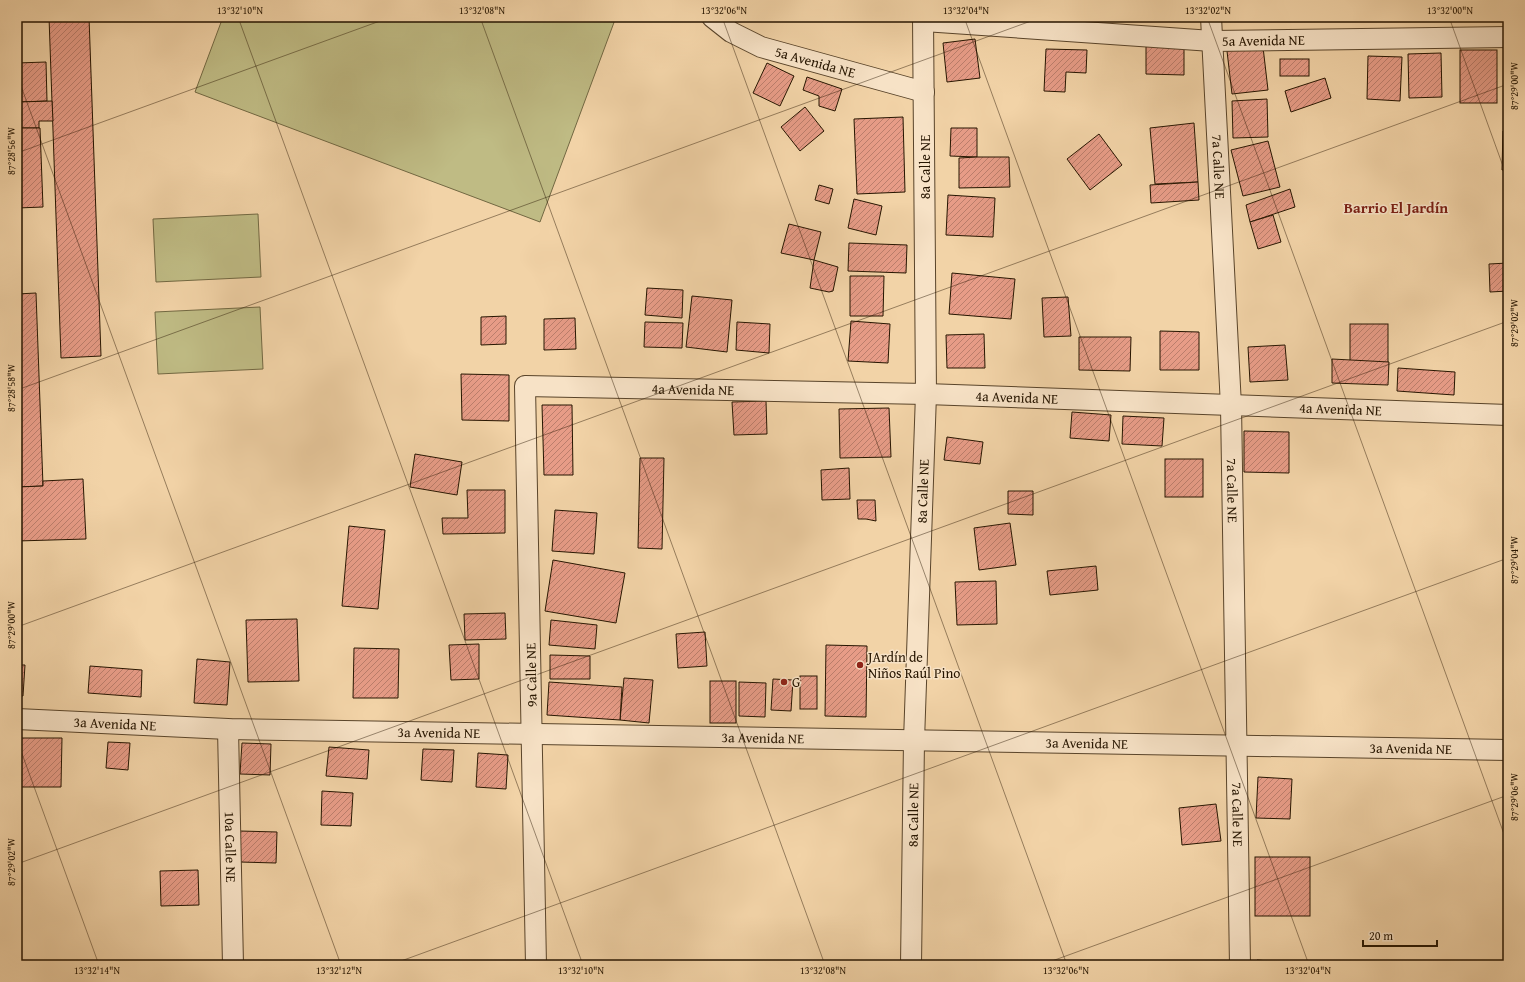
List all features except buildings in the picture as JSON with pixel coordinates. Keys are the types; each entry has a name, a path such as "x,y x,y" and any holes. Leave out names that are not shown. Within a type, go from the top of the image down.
{"street":[{"name":"5a Avenida NE","path":"712,17 731,32 761,47 924,92"},
{"name":"7a Calle NE","path":"1211,17 1231,406 1238,746 1240,965"},
{"name":"5a Avenida NE","path":"924,19 1212,41 1508,37"},
{"name":"8a Calle NE","path":"911,965 914,741 926,394 924,19"},
{"name":"4a Avenida NE","path":"525,386 926,394 1508,415"},
{"name":"9a Calle NE","path":"525,386 536,965"},
{"name":"3a Avenida NE","path":"17,719 228,729 1508,750"},
{"name":"10a Calle NE","path":"228,729 233,965"}],"shaded area":[{"path":"223,17 616,17 540,222 195,92"},
{"path":"258,214 261,277 156,282 153,219"},
{"path":"260,307 263,369 158,374 155,312"}],"place":[{"name":"JArdín de Niños Raúl Pino","path":"860,665"},
{"name":"G","path":"784,682"}],"district":[{"name":"Barrio El Jardín","path":"1396,207"}]}
